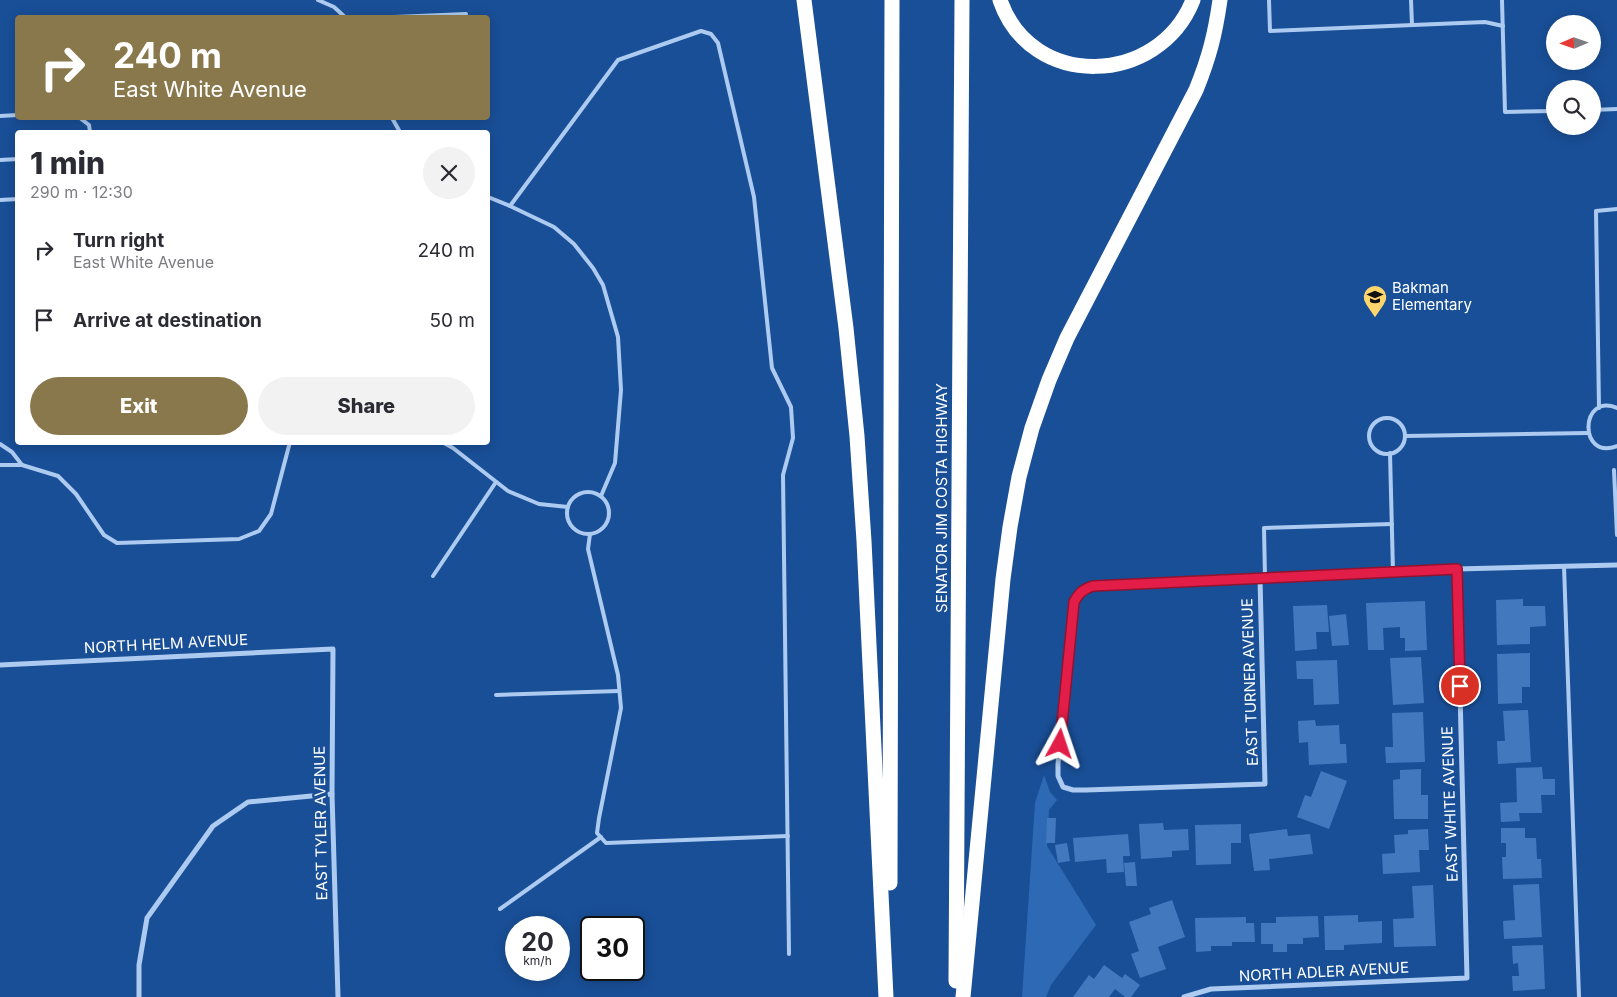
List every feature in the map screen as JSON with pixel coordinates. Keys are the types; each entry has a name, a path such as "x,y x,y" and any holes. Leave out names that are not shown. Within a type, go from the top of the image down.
{"highway":[{"path":"804,0 845,318 857,436 886,997"},
{"path":"890,997 892,0"},
{"name":"SENATOR JIM COSTA HIGHWAY","path":"956,997 962,0"},
{"path":"1000,0 1004,10 1024,38 1051,58 1088,67 1103,67 1135,60 1153,50 1175,30 1185,17 1193,0"},
{"path":"963,997 1003,579 1019,476 1038,412 1067,338 1196,90 1215,34 1220,0"}],"street":[{"path":"1262,578 1457,569 1617,565"},
{"name":"EAST WHITE AVENUE","path":"1457,569 1467,978"},
{"name":"EAST TURNER AVENUE","path":"1262,578 1265,784 1086,790 1073,790 1063,787 1058,776 1058,764 1072,612 1078,594 1085,588 1093,586 1262,578"},
{"name":"NORTH HELM AVENUE","path":"0,665 332,649"},
{"name":"EAST TYLER AVENUE","path":"332,649 332,794 338,997"},
{"path":"140,997 139,965 147,918 213,826 248,802 332,794"},
{"name":"NORTH ADLER AVENUE","path":"1184,997 1211,989 1467,978"}],"lane":[{"path":"318,0 334,7 343,15"},
{"path":"1269,0 1270,31 1486,22 1503,26"},
{"path":"1411,0 1412,25"},
{"path":"1502,0 1505,112 1546,111"},
{"path":"442,15 466,14"},
{"path":"510,206 618,60 701,30 711,34 718,43 754,198 772,368 790,407 793,438 783,475 789,954"},
{"path":"1601,110 1617,109"},
{"path":"0,116 15,115"},
{"path":"83,120 89,125 90,130"},
{"path":"0,160 15,160"},
{"path":"490,197 561,232 574,244 604,285 618,337 621,390 615,462 601,496"},
{"path":"0,200 15,199"},
{"path":"1599,408 1596,211 1617,209"},
{"path":"1617,408 1606,406 1599,408 1589,418 1588,426 1588,433 1591,439 1601,447 1617,446"},
{"path":"1382,419 1394,419 1402,427 1404,436 1400,448 1390,453 1378,451 1370,443 1369,437 1372,426 1382,419"},
{"path":"1404,436 1588,433"},
{"path":"0,444 12,452 22,464"},
{"path":"0,465 22,464 58,476 76,494 104,535 117,543 239,539 259,531 271,514 289,445"},
{"path":"448,445 508,491 539,504 568,507"},
{"path":"1390,453 1393,572"},
{"path":"1614,470 1617,535"},
{"path":"433,576 496,482"},
{"path":"588,492 601,496 606,502 608,515 602,528 590,534 583,533 572,526 566,514 568,507 575,496 588,492"},
{"path":"1262,578 1264,528 1392,524"},
{"path":"590,534 588,549 618,675 621,708 597,833 606,843 788,836"},
{"path":"1564,566 1579,997"},
{"path":"496,695 619,691"},
{"path":"500,909 601,837"}],"shaded area":[{"path":"1044,775 1050,792 1057,800 1049,810 1047,846 1096,925 1051,985 1046,997 1022,997 1035,803"}],"building":[{"path":"1523,599 1523,606 1545,606 1546,626 1530,627 1530,644 1497,645 1496,600"},
{"path":"1425,601 1427,650 1405,651 1405,638 1400,638 1400,627 1383,628 1384,650 1368,650 1366,603"},
{"path":"1327,605 1329,632 1316,632 1317,649 1295,651 1293,606"},
{"path":"1346,614 1349,645 1332,646 1329,616"},
{"path":"1530,653 1530,687 1522,687 1522,703 1498,704 1497,654"},
{"path":"1421,657 1424,703 1393,705 1390,658"},
{"path":"1337,660 1339,704 1314,705 1313,679 1297,679 1296,661"},
{"path":"1528,710 1531,762 1498,764 1497,741 1505,741 1503,711"},
{"path":"1423,712 1425,762 1386,763 1385,747 1393,747 1392,713"},
{"path":"1315,720 1316,726 1339,725 1340,744 1346,744 1347,763 1309,765 1308,742 1299,743 1298,721"},
{"path":"1542,767 1543,779 1555,779 1555,795 1541,795 1542,813 1519,813 1520,821 1501,822 1500,803 1517,802 1516,768"},
{"path":"1421,769 1421,795 1428,795 1428,819 1394,819 1393,780 1400,779 1400,770"},
{"path":"1321,771 1347,781 1329,829 1297,817 1305,795 1311,797"},
{"path":"1047,818 1056,818 1055,843 1046,843"},
{"path":"1163,823 1164,830 1188,829 1189,850 1172,851 1172,857 1141,859 1139,824"},
{"path":"1241,824 1241,843 1231,843 1231,864 1196,865 1195,825"},
{"path":"1501,828 1525,828 1525,838 1536,838 1537,859 1541,859 1542,878 1503,879 1502,857 1506,857 1506,843 1501,843"},
{"path":"1287,829 1288,836 1310,834 1313,854 1269,859 1270,870 1254,871 1249,834"},
{"path":"1428,829 1429,850 1419,850 1420,872 1383,874 1382,854 1395,853 1394,835 1408,834 1408,830"},
{"path":"1128,834 1130,856 1123,856 1124,872 1107,873 1106,859 1075,862 1073,838"},
{"path":"1067,843 1070,861 1058,863 1055,845"},
{"path":"1135,862 1137,886 1126,886 1124,863"},
{"path":"1539,884 1542,937 1504,939 1503,921 1515,920 1513,885"},
{"path":"1433,885 1436,946 1394,947 1393,919 1414,918 1412,886"},
{"path":"1172,900 1185,937 1158,947 1166,969 1140,978 1131,954 1139,951 1129,922 1151,914 1149,908"},
{"path":"1358,915 1358,922 1382,921 1382,943 1344,945 1344,950 1325,950 1324,916"},
{"path":"1318,916 1319,937 1303,938 1303,944 1287,944 1287,952 1273,952 1273,944 1261,944 1261,923 1276,923 1276,917"},
{"path":"1246,917 1246,923 1254,923 1255,942 1232,942 1232,946 1211,946 1211,951 1196,952 1195,918"},
{"path":"1543,945 1545,989 1513,991 1512,976 1519,976 1518,963 1513,964 1512,946"},
{"path":"1104,965 1122,978 1125,974 1140,985 1131,997 1125,997 1115,989 1109,997 1073,997 1089,975 1094,979"}],"place":[{"name":"Bakman Elementary","path":"1375,318"}],"route":[{"path":"1060,744 1074,602 1078,594 1085,588 1093,586 1457,569 1460,686"}]}
